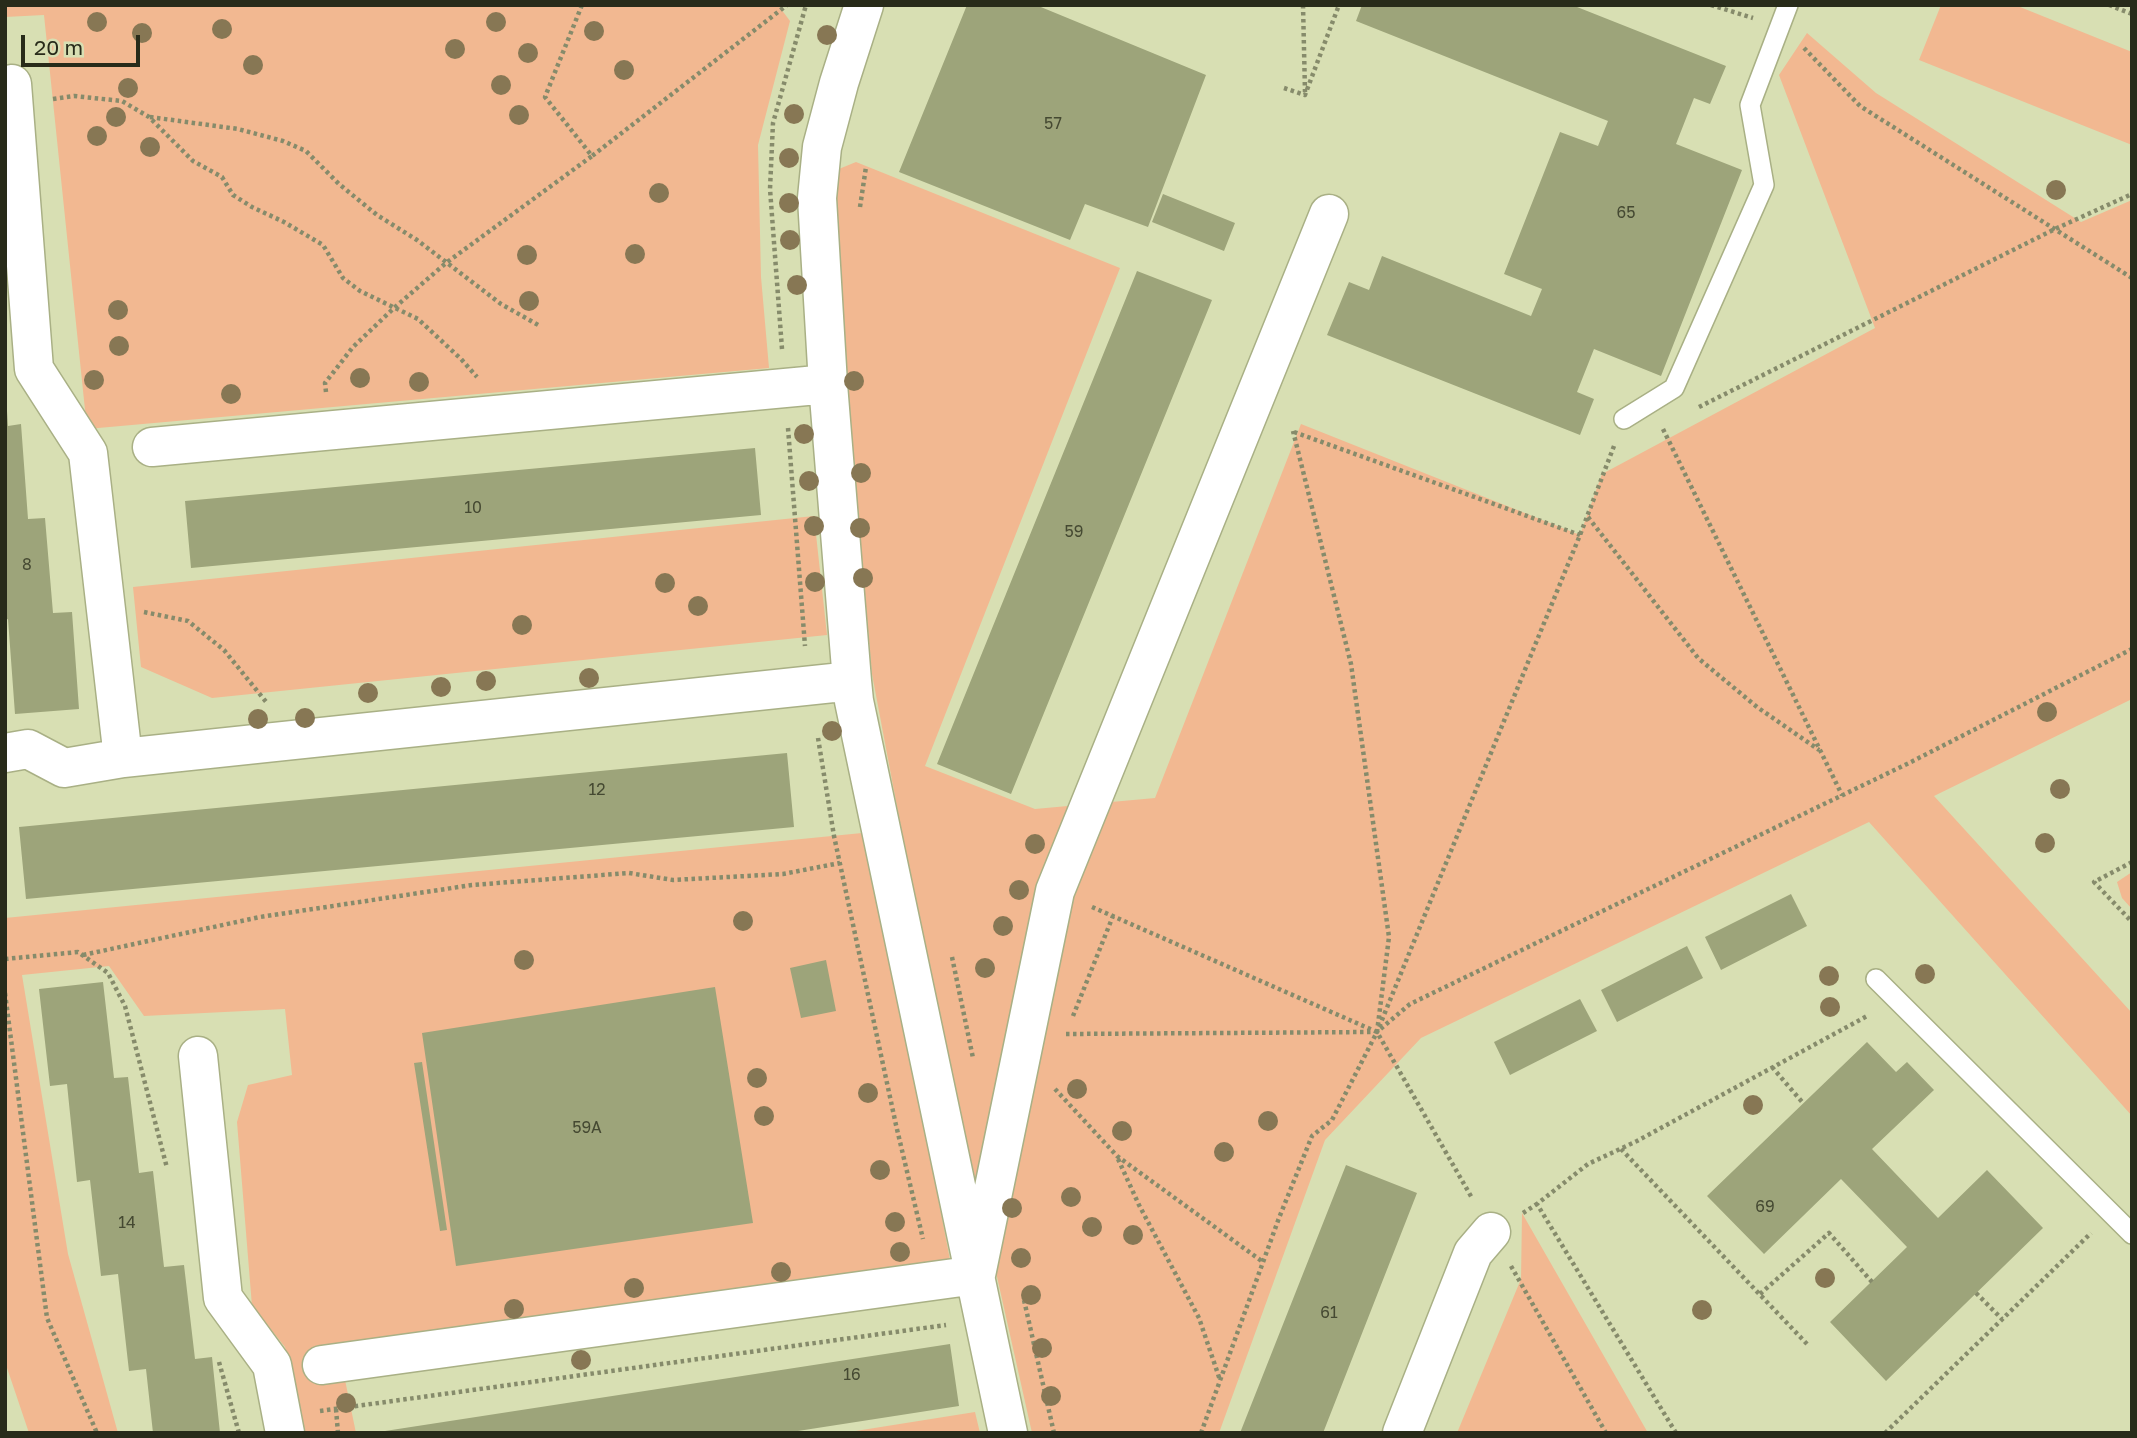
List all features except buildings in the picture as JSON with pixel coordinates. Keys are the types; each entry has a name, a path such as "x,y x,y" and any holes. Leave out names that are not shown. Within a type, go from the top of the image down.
{"street":[{"path":"864,5 822,147 817,198 828,384 854,701 1007,1433"},
{"path":"12,93 34,369 88,453 123,758"},
{"path":"976,1275 1055,891 1329,214"},
{"path":"152,447 828,384"},
{"path":"5,753 28,749 64,768 123,758 852,681"},
{"path":"198,1056 223,1298 272,1365 283,1424"},
{"path":"1402,1433 1473,1253 1491,1232"},
{"path":"322,1365 976,1275"}],"lane":[{"path":"1624,419 1674,388 1764,185 1750,105 1788,5"},
{"path":"1876,979 2132,1234"}],"path":[{"path":"582,5 545,97 592,156"},
{"path":"332,431 325,383 353,347 394,307 446,263 592,156 787,5"},
{"path":"1303,5 1305,95"},
{"path":"1305,95 1339,5"},
{"path":"1711,5 1721,10 1781,24 1860,106 2132,278"},
{"path":"2109,5 2132,14"},
{"path":"1284,88 1305,95"},
{"path":"12,93 122,101 149,117 193,161 222,177 233,195 323,246 344,278 359,290 418,319 461,359 510,414"},
{"path":"149,117 237,129 283,141 306,151 339,184 377,215 417,240 501,304 540,326"},
{"path":"858,218 866,166"},
{"path":"1699,407 2055,229 2132,194"},
{"path":"1650,403 1842,795"},
{"path":"1201,1433 1312,1136 1332,1120 1377,1032 1588,516 1624,419"},
{"path":"1377,1032 1389,937 1353,678 1293,431 1580,535"},
{"path":"1588,516 1698,658 1757,707 1820,751"},
{"path":"106,610 144,612 187,621 224,650 295,740"},
{"path":"1113,916 1065,1034 1377,1032 1410,1004 1909,763 2132,649"},
{"path":"2132,862 2094,882 2132,922"},
{"path":"83,955 260,918 472,885 629,873 673,880 783,874 840,863"},
{"path":"1055,891 1377,1032"},
{"path":"950,950 975,1070"},
{"path":"5,959 78,952 108,973 125,1006 170,1178"},
{"path":"5,993 47,1318 97,1433"},
{"path":"1676,1433 1537,1204 1588,1164 1621,1149 1897,999"},
{"path":"5,1030 9,1017"},
{"path":"1021,1056 1055,1088 1117,1156 1263,1262"},
{"path":"1772,1067 1803,1103"},
{"path":"1621,1149 1807,1344"},
{"path":"1117,1156 1139,1205 1199,1318 1220,1381"},
{"path":"1885,1433 2111,1213"},
{"path":"1760,1294 1829,1233 1872,1282"},
{"path":"1976,1293 2002,1319"},
{"path":"1023,1298 1054,1433"},
{"path":"283,1424 336,1409 947,1325"},
{"path":"219,1362 239,1433"},
{"path":"336,1409 338,1433"}],"shaded area":[{"path":"5,5 778,5 790,21 758,145 761,277 769,368 87,429 44,15 5,17"},
{"path":"1941,5 2015,5 2132,52 2132,145 1919,60"},
{"path":"1807,33 1876,93 2081,222 2132,200 2132,699 1934,796 2132,1013 2132,1116 1869,822 1421,1038 1325,1140 1219,1433 1032,1433 925,955 872,674 835,257 834,171 856,162 1120,268 925,766 1035,809 1155,798 1301,424 1580,535 1602,474 1875,328 1779,75"},
{"path":"814,516 827,635 212,698 141,667 133,587"},
{"path":"862,833 893,960 950,1260 339,1351 356,1433 302,1433 285,1347 252,1306 237,1122 248,1085 292,1075 285,1009 144,1016 109,966 22,975 68,1254 118,1433 29,1433 5,1362 5,918"},
{"path":"2132,872 2132,909 2122,898 2117,882"},
{"path":"1522,1213 1648,1433 1457,1433 1521,1279"},
{"path":"975,1412 980,1433 843,1433"}]}
